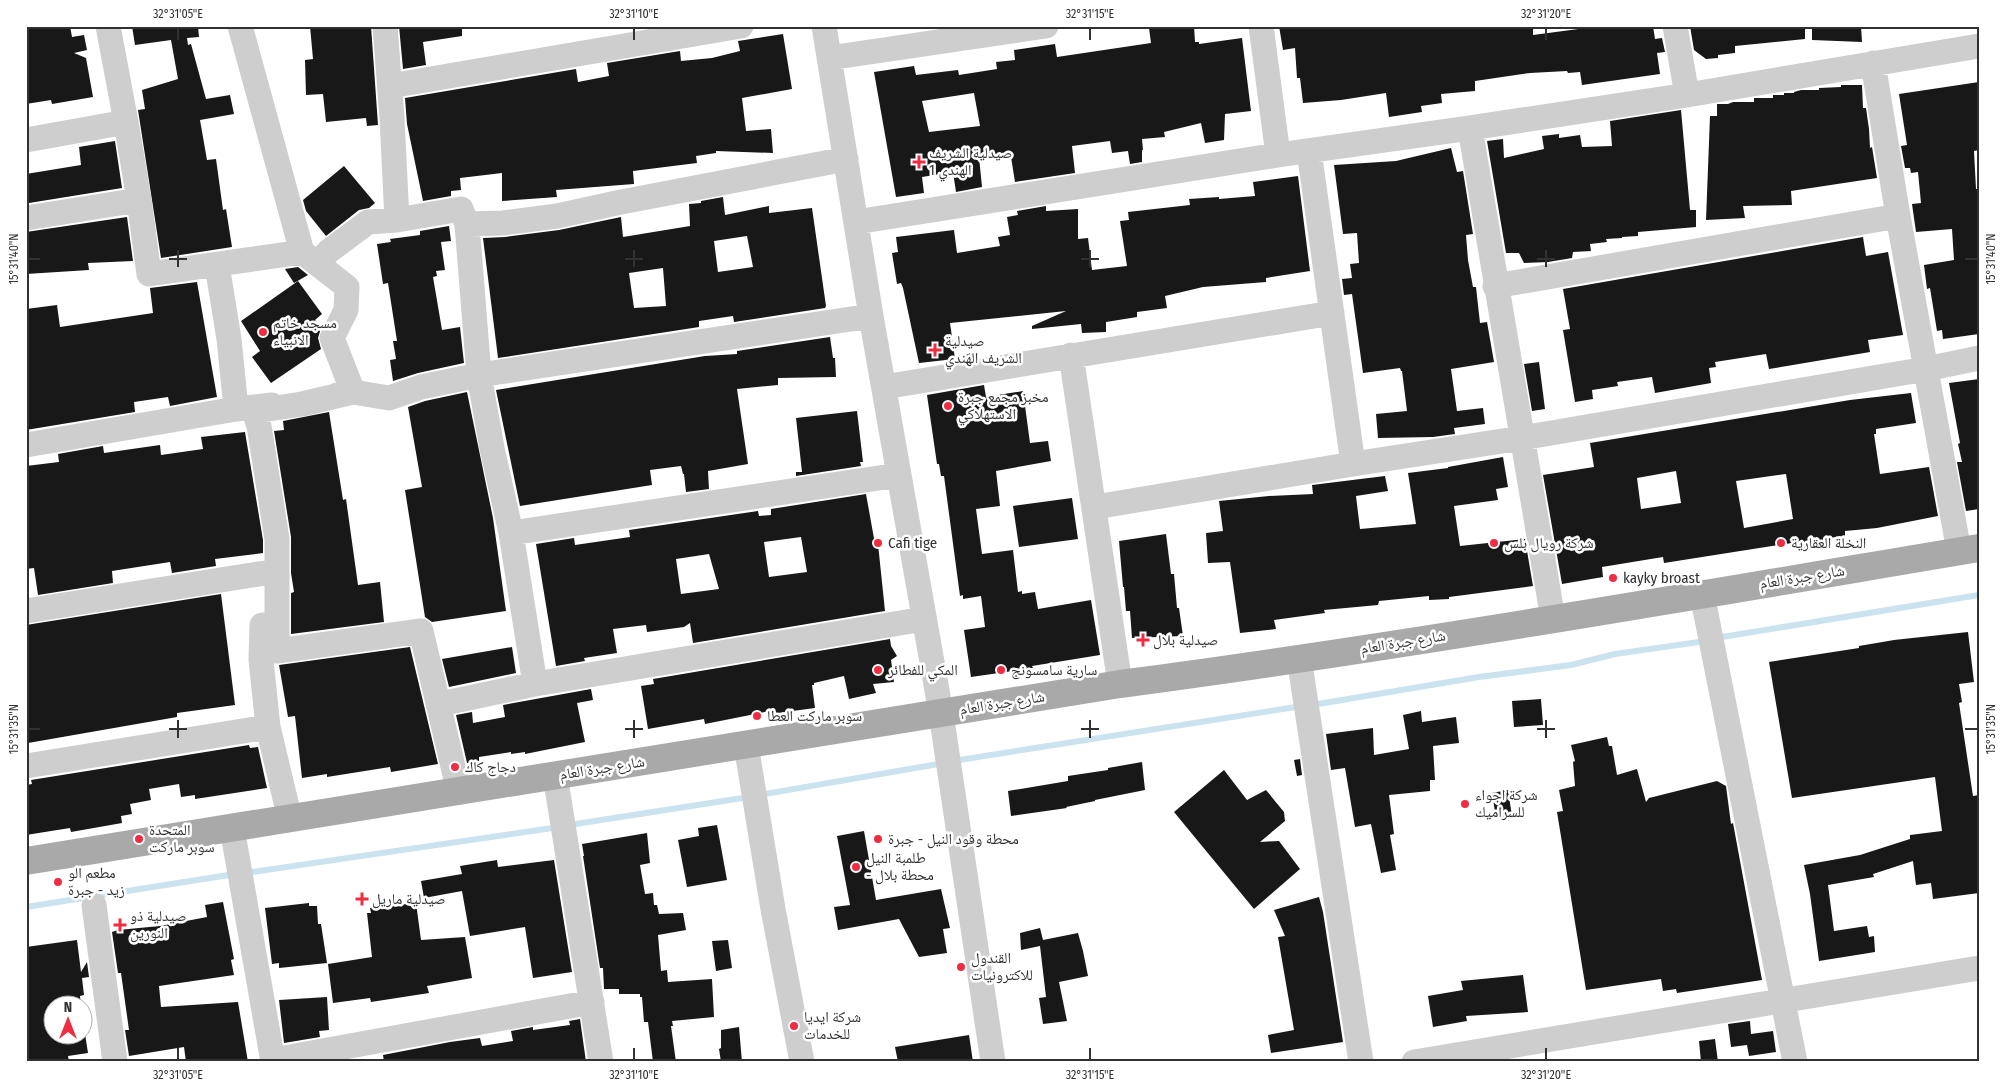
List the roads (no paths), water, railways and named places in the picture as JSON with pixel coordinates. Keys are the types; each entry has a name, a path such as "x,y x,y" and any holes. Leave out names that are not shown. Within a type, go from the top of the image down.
{"main road":[{"name":"شارع جبرة العام","path":"26,861 1120,684 1553,619 1969,550"}],"street":[{"path":"108,26 126,122 150,274 217,265 309,257 329,251 368,222 397,220 461,209 467,224 479,375 492,448 511,533 535,684"},
{"path":"240,26 309,257 347,287 346,310 332,338 353,392"},
{"path":"385,26 397,220"},
{"path":"390,86 740,26"},
{"path":"824,26 871,316 941,713 993,1062"},
{"path":"829,58 1009,29 1046,26"},
{"path":"1261,26 1278,155"},
{"path":"1675,26 1687,95"},
{"path":"856,222 1278,155 1687,95 1979,46"},
{"path":"1873,63 1926,369 1969,550"},
{"path":"26,140 126,122"},
{"path":"1470,128 1553,619"},
{"path":"1309,151 1353,464"},
{"path":"467,224 503,223 557,216 621,202 846,160"},
{"path":"26,218 139,200"},
{"path":"1496,286 1898,216"},
{"path":"217,265 243,408 272,536 267,556 262,597 261,660 268,727 290,819"},
{"path":"884,387 1332,312"},
{"path":"26,445 243,408 353,392 389,398 421,387 479,375 871,316"},
{"path":"1071,355 1120,684"},
{"path":"1095,507 1522,438 1926,369 1979,358"},
{"path":"353,392 302,404 262,410 255,414 259,426 272,536 277,651 421,632"},
{"path":"511,533 899,475"},
{"path":"26,611 265,573"},
{"path":"1702,594 1795,1062"},
{"path":"440,704 535,684 924,619"},
{"path":"261,660 277,653 421,632"},
{"path":"421,632 440,704 459,792"},
{"path":"1300,658 1360,1062"},
{"path":"26,766 268,727"},
{"path":"746,745 773,910 802,1062"},
{"path":"555,775 601,1062"},
{"path":"232,828 273,1061 592,1002"},
{"path":"94,905 115,1062"},
{"path":"1414,1062 1487,1056 1979,968"}],"waterway":[{"path":"1716,638 1979,595"},
{"path":"1312,705 1479,677 1571,665 1615,654 1706,641"},
{"path":"953,761 1302,706"},
{"path":"759,795 944,763"},
{"path":"569,825 749,797"},
{"path":"245,873 559,827"},
{"path":"26,907 235,874"}],"place":[{"name":"صيدلية الشريف الهندي 1","path":"919,162"},
{"name":"مسجد خاتم الانبياء","path":"263,332"},
{"name":"صيدلية الشريف الهندي","path":"935,350"},
{"name":"مخبز مجمع جبرة الاستهلاكي","path":"948,406"},
{"name":"Cafi tige","path":"878,543"},
{"name":"شركة رويال بلس","path":"1494,543"},
{"name":"النخلة العقارية","path":"1781,543"},
{"name":"kayky broast","path":"1613,578"},
{"name":"صيدلية بلال","path":"1143,640"},
{"name":"المكي للفطائر","path":"878,670"},
{"name":"سارية سامسونج","path":"1001,670"},
{"name":"سوبر ماركت العطا","path":"757,716"},
{"name":"دجاج كاك","path":"455,767"},
{"name":"شركة اجواء للسراميك","path":"1465,804"},
{"name":"المتحدة سوبر ماركت","path":"139,839"},
{"name":"محطة وقود النيل - جبرة","path":"878,839"},
{"name":"طلمبة النيل - محطة بلال","path":"856,867"},
{"name":"مطعم الو زيد - جبرة","path":"58,882"},
{"name":"صيدلية ماريل","path":"362,899"},
{"name":"صيدلية ذو النورين","path":"120,925"},
{"name":"القندول للاكترونيات","path":"961,967"},
{"name":"شركة ايديا للخدمات","path":"794,1026"}]}
